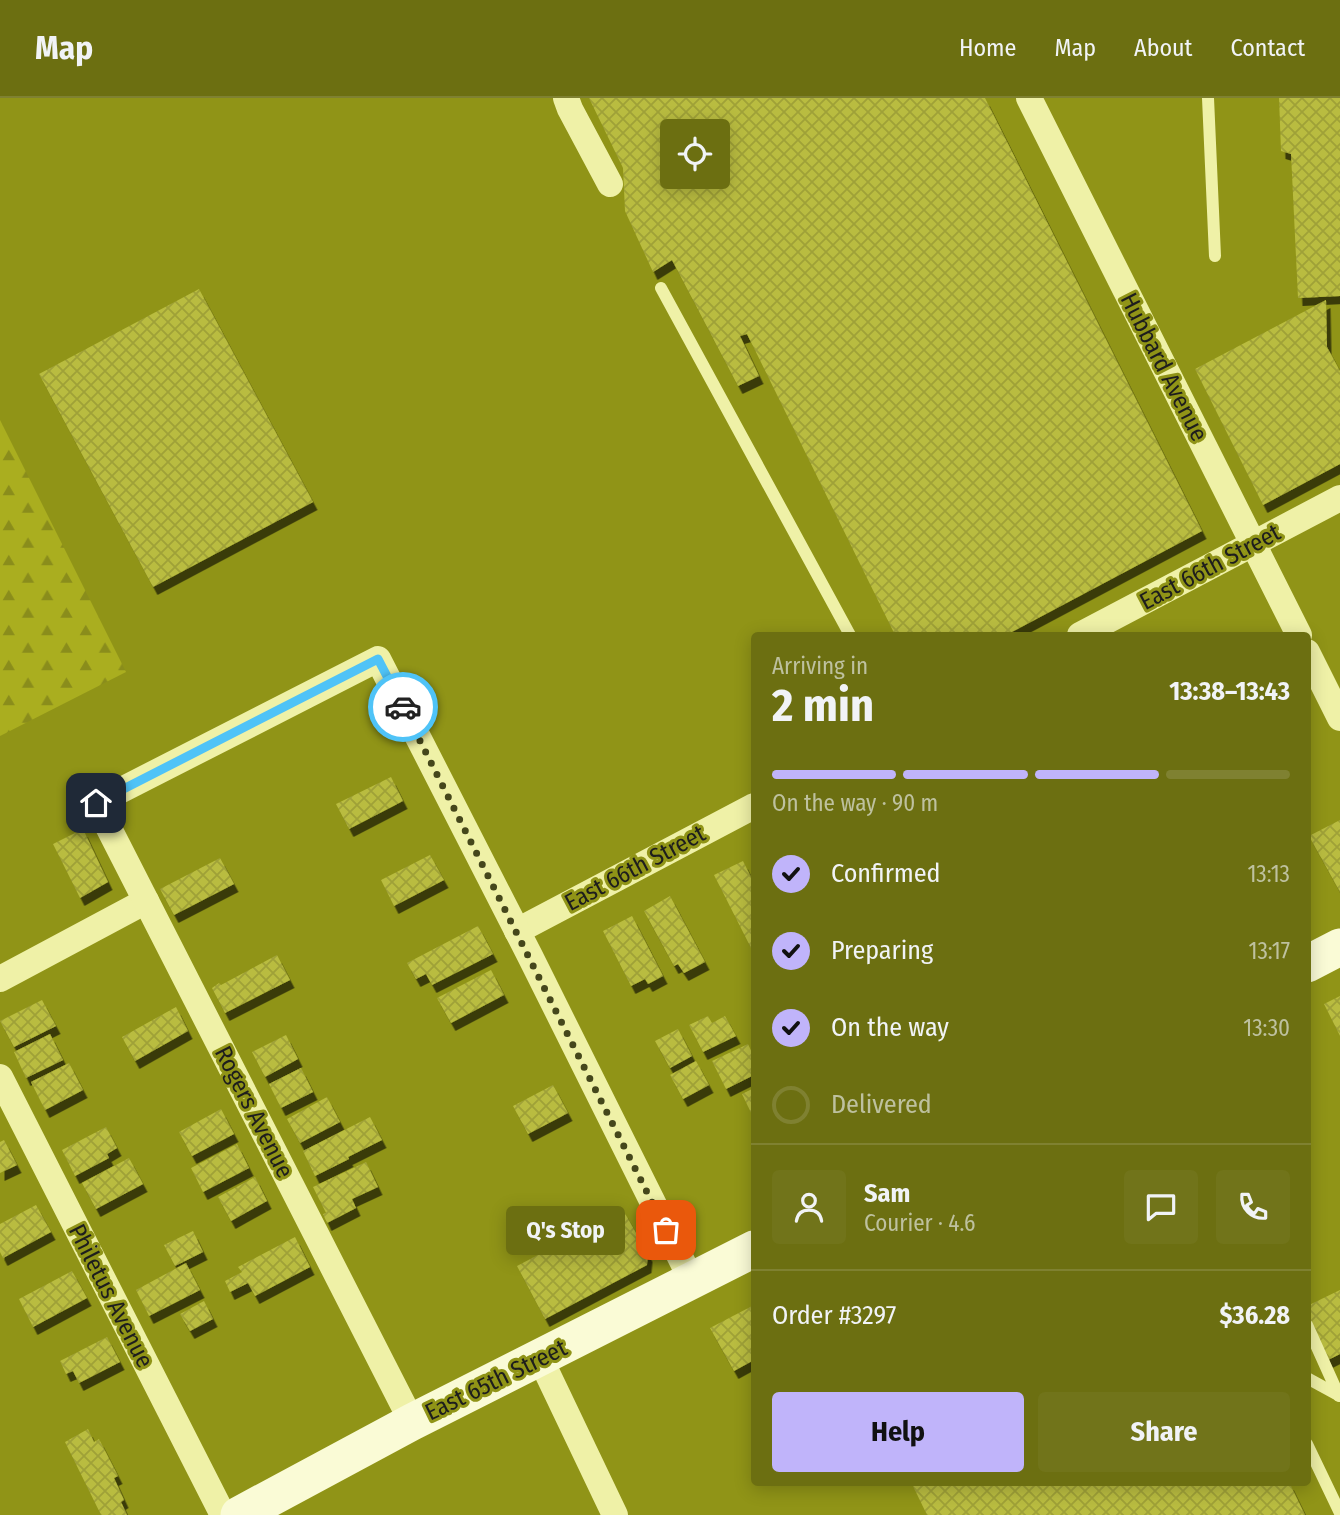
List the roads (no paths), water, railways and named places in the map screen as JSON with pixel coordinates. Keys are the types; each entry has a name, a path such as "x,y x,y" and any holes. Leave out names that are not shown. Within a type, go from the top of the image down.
{"street":[{"path":"566,98 610,184"},
{"name":"Hubbard Avenue","path":"1029,98 1297,632"},
{"name":"East 66th Street","path":"1086,632 1340,498"},
{"name":"Rogers Avenue","path":"412,1422 96,803 378,659 517,931"},
{"path":"1311,660 1340,718"},
{"name":"East 66th Street","path":"517,931 751,808"},
{"path":"0,979 146,901"},
{"path":"517,931 692,1281"},
{"path":"1311,962 1340,947"},
{"name":"Philetus Avenue","path":"0,1077 223,1515"},
{"name":"East 65th Street","path":"239,1515 412,1422 751,1251"},
{"path":"540,1358 615,1515"}],"lane":[{"path":"1208,98 1215,256"},
{"path":"661,288 848,632"},
{"path":"1311,1334 1340,1396"},
{"path":"1311,1380 1340,1396"},
{"path":"1311,1452 1340,1513"}],"place":[{"name":"Q's Stop","path":"666,1230"}]}
